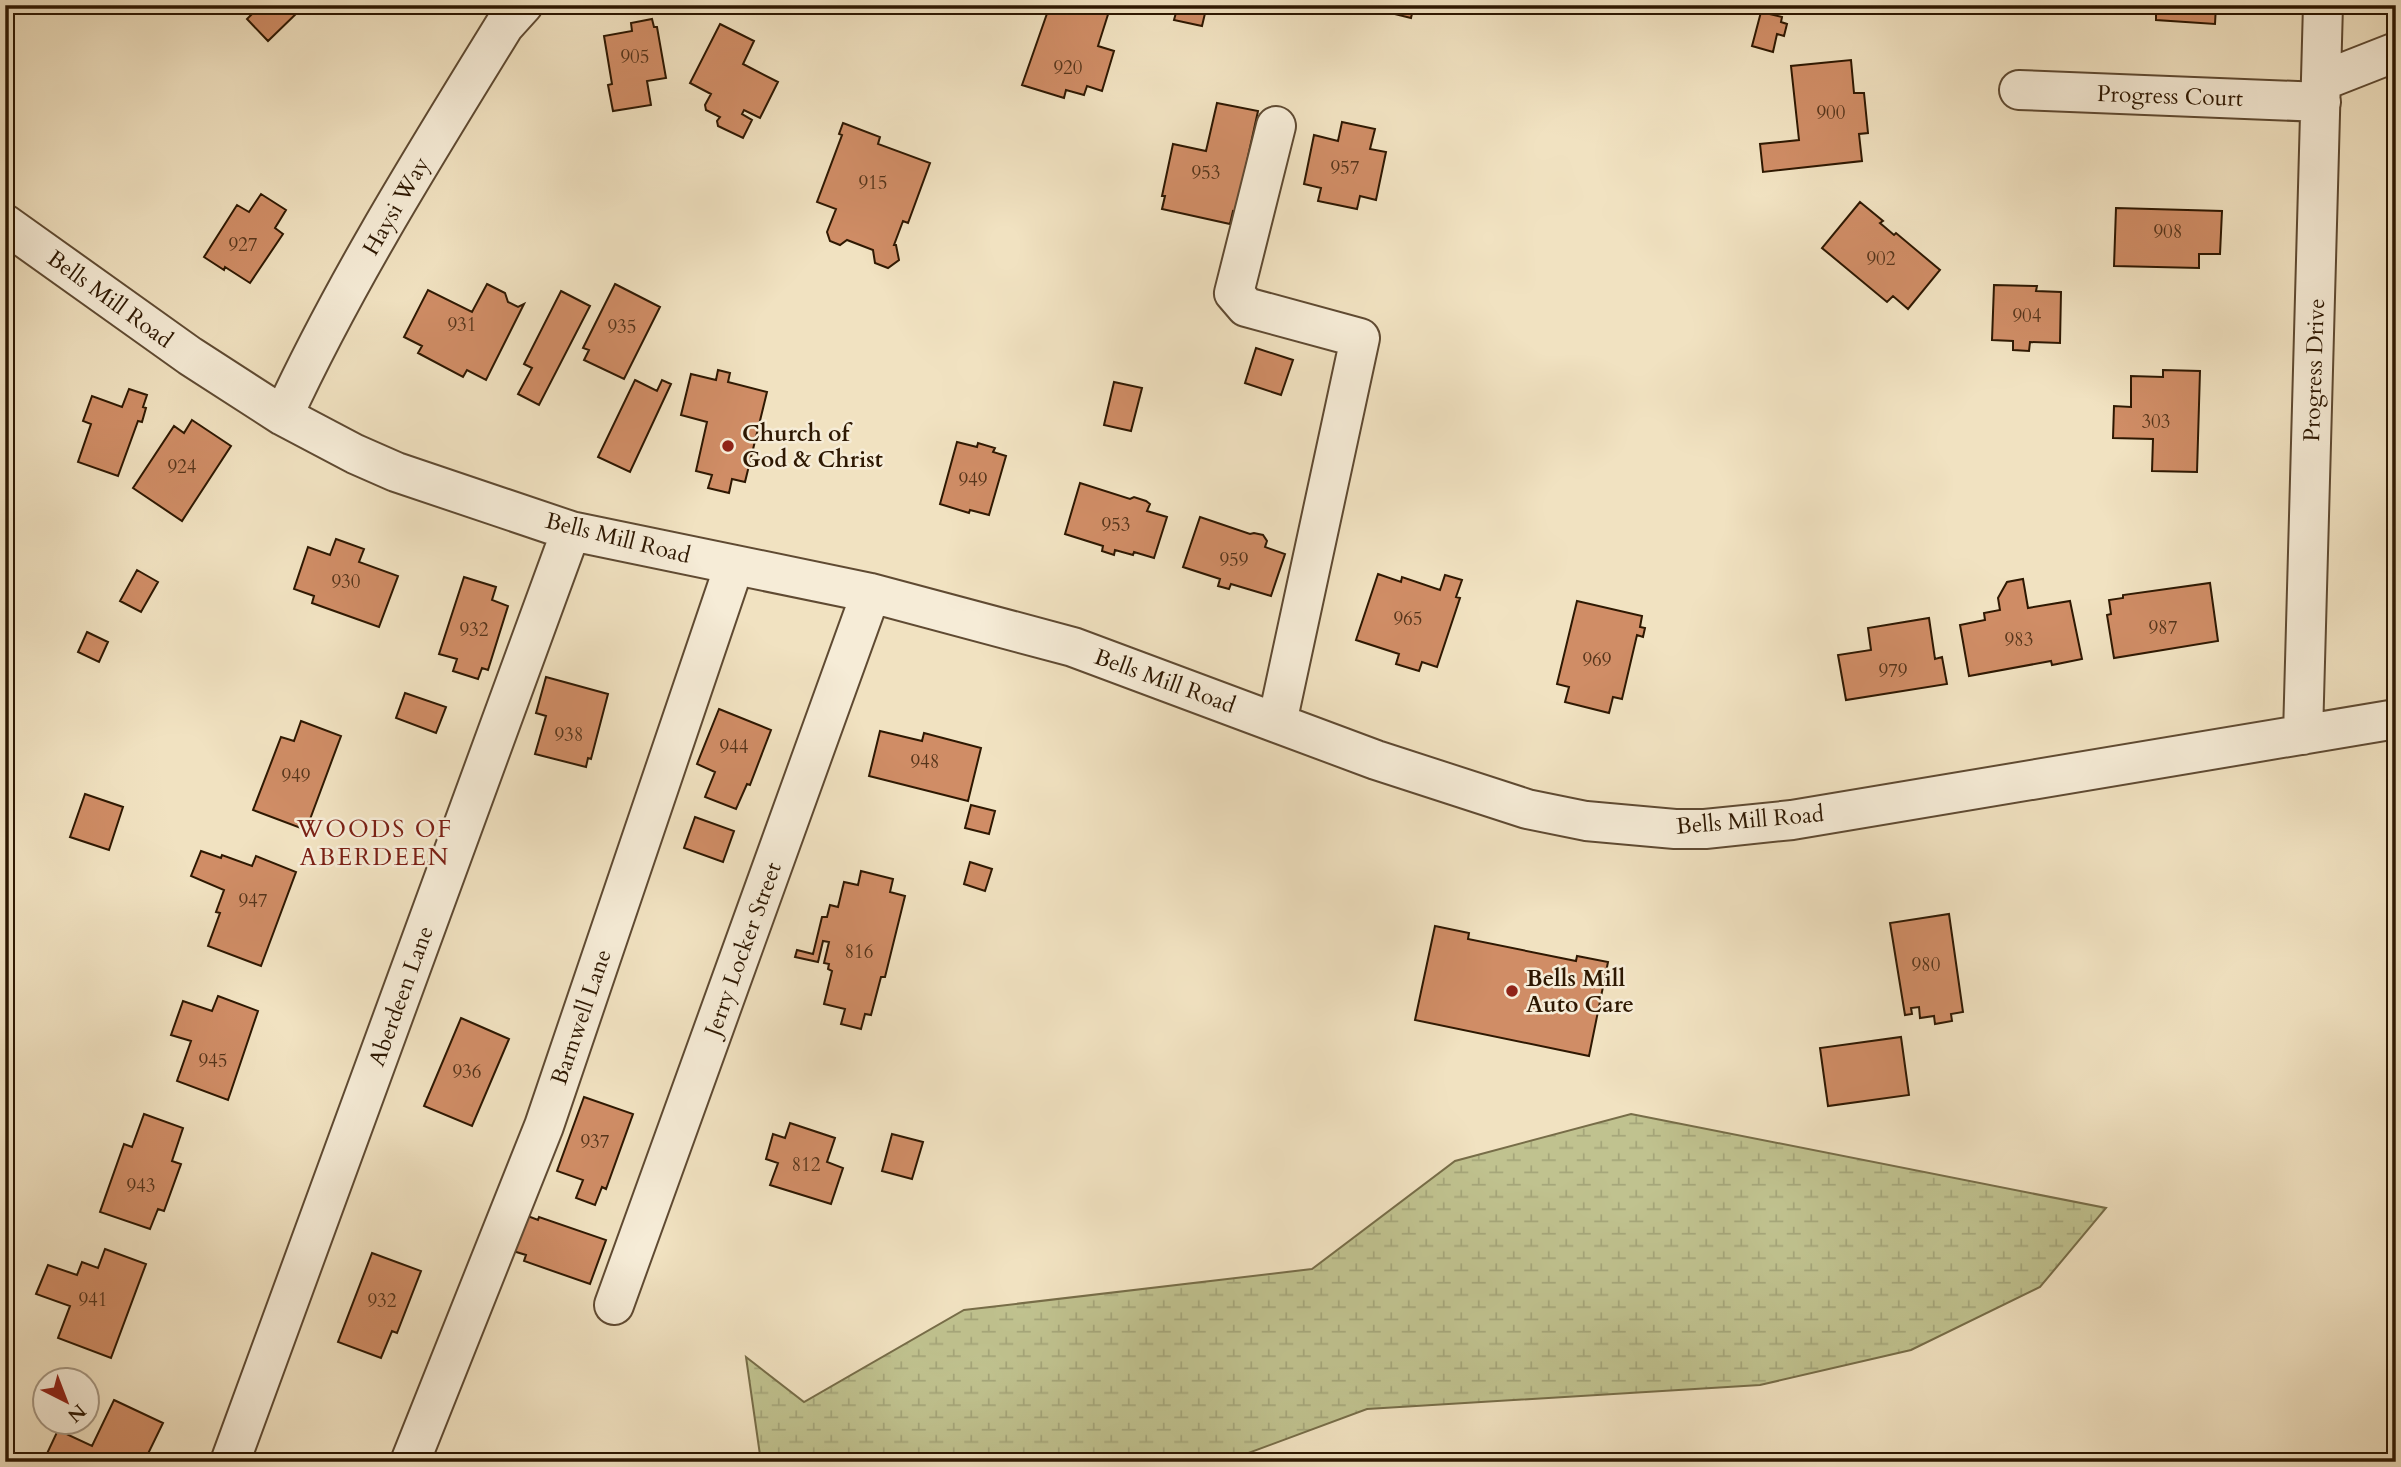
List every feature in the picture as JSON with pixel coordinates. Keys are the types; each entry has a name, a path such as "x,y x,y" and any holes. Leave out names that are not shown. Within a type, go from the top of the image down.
{"street":[{"name":"Haysi Way","path":"283,416 311,356 407,185 505,26 523,5"},
{"name":"Progress Drive","path":"2303,734 2323,5"},
{"path":"2322,92 2396,52"},
{"name":"Progress Court","path":"2019,90 2322,92"},
{"path":"1276,127 1234,293 1246,307 1360,338 1277,723"},
{"name":"Bells Mill Road","path":"5,224 190,356 283,416 396,472 571,531 871,593 1073,647 1376,760 1527,809 1586,821 1705,830 1792,820 2396,719"},
{"name":"Aberdeen Lane","path":"230,1462 571,531"},
{"name":"Barnwell Lane","path":"410,1462 544,1126 734,566"},
{"name":"Jerry Locker Street","path":"614,1305 871,593"}],"green space":[{"path":"1631,1114 2106,1208 2040,1287 1911,1350 1760,1385 1367,1409 1224,1462 761,1462 746,1357 804,1402 964,1310 1312,1269 1455,1161"}],"building":[{"path":"261,5 295,5 300,10 268,41 247,19"},
{"path":"1050,5 1111,5 1098,46 1114,51 1102,91 1087,86 1084,95 1066,90 1064,98 1022,85"},
{"path":"1178,5 1207,5 1202,26 1174,20"},
{"path":"1375,5 1414,5 1411,18 1378,10"},
{"path":"2156,5 2216,5 2215,24 2156,20"},
{"path":"1761,12 1782,17 1781,22 1787,24 1784,36 1777,34 1773,52 1752,46"},
{"path":"652,19 654,27 657,27 666,78 647,81 651,105 613,111 608,85 612,84 604,36 632,31 631,23"},
{"path":"720,24 754,41 743,64 778,82 760,118 744,110 742,114 752,120 743,138 718,126 720,117 706,110 705,105 711,94 690,83"},
{"path":"1851,60 1854,93 1864,93 1868,133 1859,134 1862,161 1763,172 1760,144 1799,140 1791,66"},
{"path":"1217,103 1258,111 1236,212 1233,211 1230,224 1162,209 1165,196 1162,196 1173,144 1206,151"},
{"path":"1342,122 1375,129 1370,149 1386,152 1376,200 1360,196 1357,209 1318,201 1321,188 1304,184 1314,135 1338,141"},
{"path":"843,123 880,137 878,144 930,163 908,223 903,221 894,245 899,260 888,268 875,263 873,250 847,240 840,245 830,241 827,232 836,209 817,202 842,135 839,134"},
{"path":"261,194 286,210 275,228 283,234 250,283 204,257 237,205 249,212"},
{"path":"1860,202 1883,221 1880,223 1894,235 1896,233 1940,270 1908,309 1893,296 1887,302 1822,248"},
{"path":"2116,208 2222,211 2220,254 2199,254 2199,268 2114,266"},
{"path":"487,284 505,293 508,302 518,307 524,304 486,380 467,370 463,377 418,353 422,346 404,337 428,290 472,312"},
{"path":"615,284 660,307 624,379 584,360 589,350 583,348"},
{"path":"1994,285 2037,286 2036,291 2061,292 2060,343 2030,342 2029,351 2013,350 2013,341 1992,340"},
{"path":"561,291 590,306 539,405 518,394 532,368 524,364"},
{"path":"1256,348 1293,360 1281,395 1245,383"},
{"name":"Church of God & Christ","path":"718,370 730,373 728,382 767,392 745,482 732,479 729,493 708,488 712,475 696,471 707,422 681,415 691,374 716,380"},
{"path":"2163,370 2200,371 2197,472 2152,471 2153,439 2113,438 2114,406 2131,407 2131,376 2163,377"},
{"path":"635,380 657,391 662,380 671,384 630,472 598,457"},
{"path":"1114,382 1142,388 1131,431 1104,425"},
{"path":"129,389 147,395 143,407 146,408 142,422 138,421 118,476 78,462 91,424 83,421 92,396 122,407"},
{"path":"192,420 231,446 182,521 133,488 174,426 184,433"},
{"path":"957,442 977,447 978,443 995,448 993,452 1006,456 989,515 970,510 969,513 940,504"},
{"path":"1080,483 1130,499 1134,497 1146,501 1150,504 1147,511 1167,517 1154,558 1115,550 1114,555 1102,551 1103,546 1065,534"},
{"path":"1200,517 1250,534 1263,535 1267,541 1265,547 1285,554 1271,596 1231,584 1229,589 1218,586 1220,579 1183,567"},
{"path":"336,539 364,549 359,562 398,576 379,627 312,603 314,596 294,589 308,547 330,555"},
{"path":"137,570 158,582 141,612 120,601"},
{"path":"1378,574 1401,582 1402,577 1440,590 1445,575 1462,580 1456,597 1460,598 1437,667 1422,662 1419,671 1396,664 1399,654 1356,640"},
{"path":"464,577 496,587 492,600 508,606 488,670 482,668 478,679 453,671 457,659 439,654"},
{"path":"2023,579 2028,608 2070,601 2082,659 2052,665 2051,661 1969,676 1960,625 1985,620 1984,613 2000,610 1998,598 2007,582"},
{"path":"2210,583 2218,641 2114,658 2107,615 2111,614 2109,600 2123,598 2123,595"},
{"path":"1577,601 1642,616 1640,627 1645,628 1643,637 1637,635 1622,699 1613,697 1609,713 1565,702 1569,687 1557,684"},
{"path":"1929,618 1935,659 1942,657 1947,684 1846,700 1838,655 1871,650 1868,628"},
{"path":"87,632 108,642 99,662 78,652"},
{"path":"546,677 608,694 591,759 588,758 586,767 535,754 546,716 536,713"},
{"path":"405,693 446,707 436,733 396,718"},
{"path":"719,709 771,730 750,785 747,784 736,809 705,797 715,772 697,764"},
{"path":"301,721 341,736 306,830 253,810 281,737 294,741"},
{"path":"880,731 922,741 924,733 981,748 968,801 869,776"},
{"path":"85,794 123,807 109,850 70,837"},
{"path":"971,805 995,811 989,834 965,828"},
{"path":"695,817 734,831 723,862 684,848"},
{"path":"201,851 252,866 256,856 296,872 261,966 208,946 220,913 216,912 224,890 191,876"},
{"path":"970,862 992,869 985,891 964,884"},
{"path":"861,871 893,879 890,892 905,896 885,977 881,977 871,1015 865,1014 861,1029 841,1024 845,1009 824,1004 832,971 828,969 829,964 824,963 829,942 823,941 818,962 795,957 797,950 813,954 822,917 827,917 830,905 838,907 844,882 858,885"},
{"path":"1949,914 1963,1012 1951,1014 1952,1021 1935,1024 1934,1016 1920,1018 1919,1007 1911,1008 1912,1014 1905,1015 1890,923"},
{"name":"Bells Mill Auto Care","path":"1435,926 1469,933 1468,939 1576,961 1577,956 1608,962 1589,1056 1415,1020"},
{"path":"218,996 258,1011 228,1100 177,1081 191,1041 171,1035 183,1001 212,1011"},
{"path":"461,1018 509,1039 472,1126 424,1106"},
{"path":"1901,1037 1909,1095 1828,1106 1820,1048"},
{"path":"584,1097 633,1114 606,1189 602,1187 595,1205 576,1198 583,1180 557,1171"},
{"path":"144,1114 183,1128 172,1161 181,1164 164,1211 158,1209 150,1229 100,1212 124,1144 132,1147"},
{"path":"790,1123 835,1138 827,1162 843,1168 831,1204 770,1185 778,1163 766,1159 773,1134 785,1138"},
{"path":"892,1134 923,1142 912,1179 882,1171"},
{"path":"525,1215 538,1220 539,1217 606,1240 590,1284 524,1261 526,1255 513,1251"},
{"path":"105,1249 146,1264 111,1358 58,1338 70,1306 36,1294 48,1265 77,1275 82,1262 98,1268"},
{"path":"372,1253 421,1271 397,1333 392,1331 381,1358 338,1342"},
{"path":"114,1400 163,1423 144,1462 43,1462 55,1436 71,1436 92,1446 97,1436 102,1436 102,1425"}],"place":[{"name":"Church of God & Christ","path":"728,446"},
{"name":"Bells Mill Auto Care","path":"1512,991"}],"district":[{"name":"WOODS OF ABERDEEN","path":"375,843"}]}
